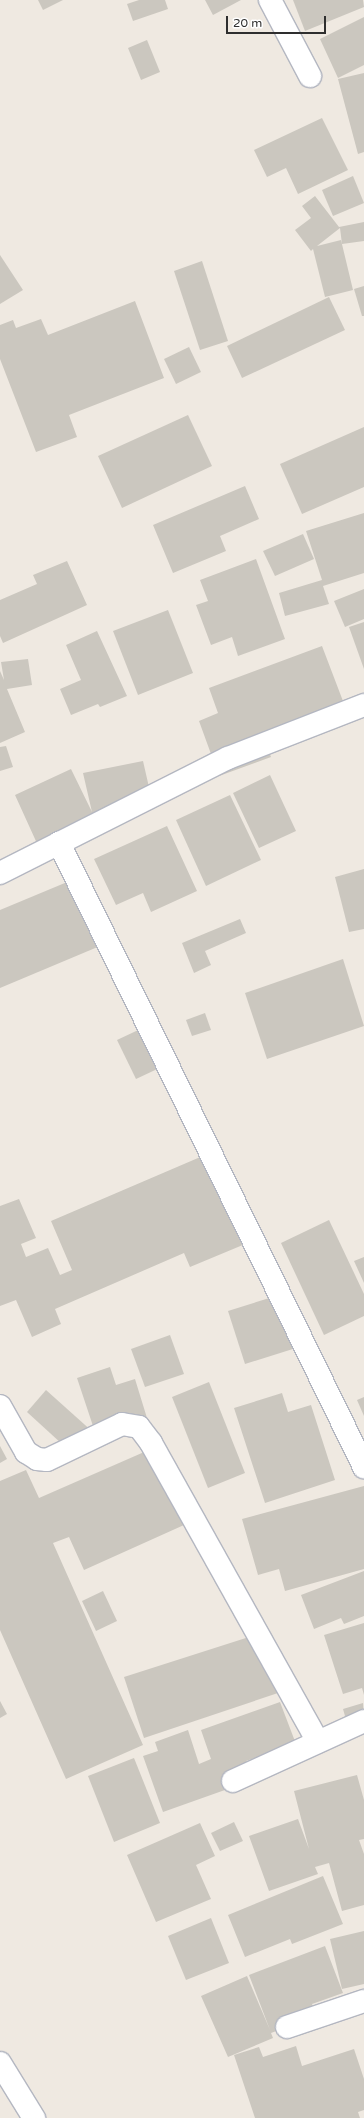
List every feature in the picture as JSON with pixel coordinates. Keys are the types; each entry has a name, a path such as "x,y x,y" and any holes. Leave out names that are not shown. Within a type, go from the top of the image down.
{"street":[{"path":"270,0 310,76"},
{"path":"0,873 228,758 364,705"},
{"path":"59,843 364,1467"},
{"path":"0,1406 26,1452 37,1459 47,1460 122,1424 139,1427 151,1443 318,1742"},
{"path":"233,1781 364,1721"},
{"path":"287,2027 364,2001"},
{"path":"0,2063 34,2118"}],"building":[{"path":"38,0 63,0 43,10"},
{"path":"139,0 165,0 168,9 133,21 127,4"},
{"path":"205,0 241,0 213,15"},
{"path":"293,0 363,0 364,7 305,31"},
{"path":"364,17 364,65 338,78 320,39"},
{"path":"147,40 160,72 141,80 128,48"},
{"path":"364,73 364,152 358,154 338,79"},
{"path":"322,118 348,170 298,194 286,168 267,177 254,150"},
{"path":"353,176 364,203 333,216 322,190"},
{"path":"315,196 339,227 364,222 364,241 342,244 340,228 317,246 341,240 353,290 325,297 313,249 311,251 295,230 311,218 302,206"},
{"path":"0,255 23,290 0,304"},
{"path":"202,261 228,341 200,350 174,271"},
{"path":"364,286 364,316 362,316 354,289"},
{"path":"329,297 345,330 242,378 227,346"},
{"path":"135,301 164,378 69,415 77,437 36,452 0,359 0,325 13,320 16,328 41,319 48,335"},
{"path":"189,347 201,372 176,384 164,359"},
{"path":"188,415 212,466 122,508 98,456"},
{"path":"364,427 364,487 302,514 280,464"},
{"path":"245,486 259,519 220,536 226,551 173,573 153,525"},
{"path":"364,513 364,573 323,586 329,604 285,616 279,593 322,580 306,531"},
{"path":"303,534 314,559 275,576 263,551"},
{"path":"256,559 285,639 238,656 232,637 211,645 196,605 208,601 200,580"},
{"path":"67,561 87,605 3,643 0,636 0,600 37,584 33,575"},
{"path":"364,589 364,619 345,627 334,601"},
{"path":"168,610 193,673 138,695 113,631"},
{"path":"364,622 364,669 349,627"},
{"path":"97,631 127,696 100,707 98,704 71,715 60,689 81,680 66,645"},
{"path":"322,646 346,709 264,739 271,757 219,776 199,721 218,713 209,688"},
{"path":"28,659 32,685 7,689 25,732 0,743 0,671 4,680 1,662"},
{"path":"6,746 13,767 0,771 0,747"},
{"path":"143,761 154,809 96,822 40,850 15,795 71,769 92,812 83,773"},
{"path":"270,775 296,831 259,848 233,793"},
{"path":"230,795 261,860 206,886 176,820"},
{"path":"167,826 197,891 151,912 143,893 116,905 94,859"},
{"path":"364,869 364,929 349,932 335,877"},
{"path":"72,880 100,946 0,988 0,910"},
{"path":"240,919 246,933 205,951 211,965 194,973 182,943"},
{"path":"343,959 364,1026 267,1059 245,993"},
{"path":"205,1013 211,1030 192,1036 186,1020"},
{"path":"151,1024 170,1063 136,1079 117,1040"},
{"path":"212,1152 250,1242 190,1267 184,1253 55,1309 61,1324 32,1337 16,1300 0,1306 0,1206 19,1199 36,1238 21,1244 26,1257 48,1248 60,1275 72,1270 51,1221"},
{"path":"329,1220 364,1294 364,1316 324,1335 281,1243"},
{"path":"364,1257 364,1283 354,1261"},
{"path":"279,1295 296,1348 245,1364 228,1311"},
{"path":"170,1335 184,1374 145,1387 131,1349"},
{"path":"110,1367 116,1385 135,1379 147,1418 96,1435 77,1378"},
{"path":"209,1382 245,1473 208,1488 172,1397"},
{"path":"46,1390 94,1433 74,1455 27,1412"},
{"path":"282,1393 288,1412 311,1405 335,1480 265,1503 234,1408"},
{"path":"364,1397 364,1416 357,1400"},
{"path":"0,1446 7,1459 0,1463"},
{"path":"151,1449 184,1525 84,1570 69,1537 53,1543 143,1745 66,1779 0,1630 0,1481 26,1470 39,1498"},
{"path":"364,1486 364,1569 285,1591 279,1569 258,1575 242,1519"},
{"path":"364,1571 364,1616 344,1624 341,1618 314,1629 301,1595"},
{"path":"103,1591 117,1621 96,1631 82,1601"},
{"path":"364,1623 364,1695 362,1688 343,1694 324,1635"},
{"path":"258,1634 278,1693 144,1738 124,1677"},
{"path":"0,1701 7,1714 0,1718"},
{"path":"280,1702 296,1744 246,1761 253,1780 163,1812 143,1756 158,1751 155,1742 188,1730 199,1764 211,1759 201,1730"},
{"path":"363,1703 364,1718 347,1723 343,1709"},
{"path":"134,1758 160,1823 114,1842 88,1776"},
{"path":"357,1775 364,1800 364,1839 359,1840 364,1854 364,1905 342,1911 329,1863 315,1867 318,1874 269,1891 249,1836 298,1819 309,1849 294,1791"},
{"path":"234,1822 243,1841 220,1851 211,1833"},
{"path":"200,1823 215,1856 196,1865 211,1899 156,1922 127,1855"},
{"path":"323,1876 343,1924 292,1944 290,1939 245,1957 228,1915"},
{"path":"211,1918 229,1963 186,1980 168,1936"},
{"path":"364,1931 364,1984 342,1989 330,1939"},
{"path":"325,1946 343,1993 312,2004 316,2016 271,2033 273,2038 228,2057 201,1996 247,1976 270,2030 249,1975"},
{"path":"296,2046 302,2066 354,2049 364,2079 364,2110 358,2112 360,2118 255,2118 234,2055 259,2047 263,2057"}]}
